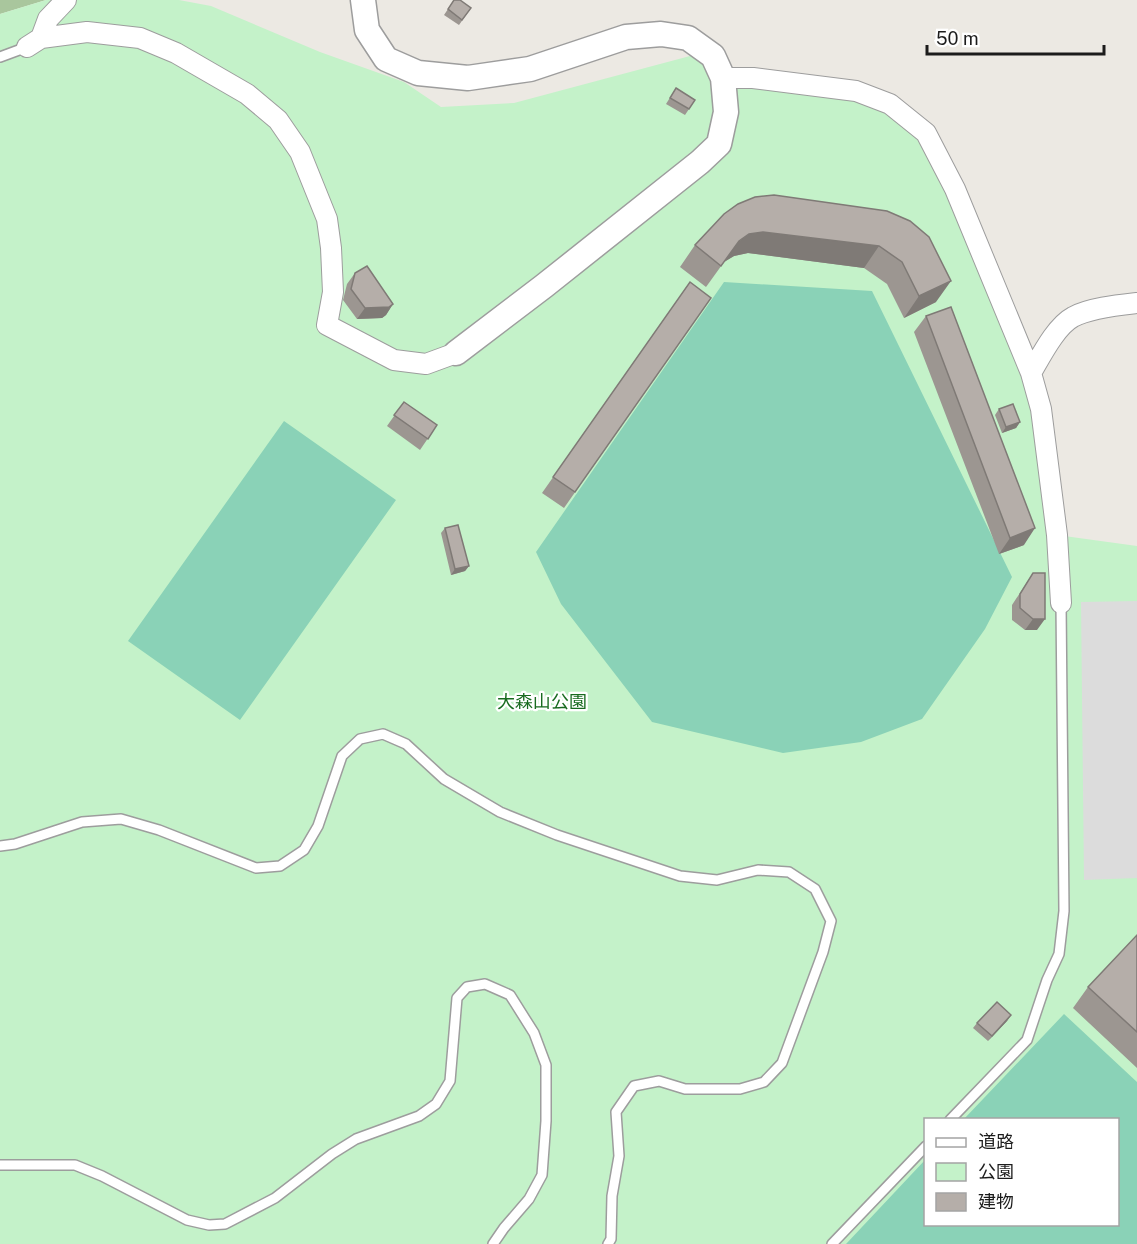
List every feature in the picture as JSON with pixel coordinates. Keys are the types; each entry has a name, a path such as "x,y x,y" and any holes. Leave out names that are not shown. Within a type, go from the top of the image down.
{"street":[{"path":"34,42 48,19 66,0"},
{"path":"34,42 87,32 140,38 176,53 247,94 278,120 300,152 327,219 333,292 327,325 394,360 426,364 456,352 691,170 719,144 726,112 723,78 713,56 688,38 661,34 626,37 530,69 468,78 418,73 386,59 367,30 363,0"},
{"path":"723,78 753,78 856,91 890,104 926,134 955,189 1032,373 1041,409 1057,535 1061,603"},
{"path":"1032,373 1049,341 1073,317 1110,306 1137,303"}],"lane":[{"path":"0,57 34,42"},
{"path":"951,1118 1027,1040 1047,980 1059,954 1064,911 1061,603"},
{"path":"0,846 15,844 82,822 121,819 159,830 256,868 280,866 304,850 318,826 342,756 360,740 383,734 406,744 444,779 500,812 557,836 680,876 717,880 758,870 789,872 815,889 831,921 823,952 782,1063 764,1082 740,1089 685,1089 659,1081 634,1086 616,1112 619,1156 612,1196 611,1239 608,1244"},
{"path":"0,1165 75,1165 102,1176 187,1220 208,1225 225,1224 275,1198 332,1154 356,1139 419,1116 436,1104 450,1081 457,998 467,987 485,984 510,995 534,1033 546,1065 546,1121 542,1175 530,1199 493,1244"},
{"path":"832,1244 924,1148"}],"green space":[{"path":"0,0 46,0 0,14"},
{"name":"大森山公園","path":"46,0 179,0 211,6 320,52 404,82 441,107 514,103 690,56 713,56 724,78 856,91 926,133 1031,373 1057,535 1137,546 1137,1244 0,1244 0,14"},
{"path":"724,282 872,291 1012,577 985,629 922,719 861,742 783,753 652,722 561,604 536,552"},
{"path":"284,421 396,500 240,720 128,641"},
{"path":"1064,1014 1137,1082 1137,1244 846,1244 924,1161 924,1226 1119,1226 1119,1118 965,1118"}],"shaded area":[{"path":"1137,601 1137,878 1084,880 1081,602"}],"building":[{"path":"454,0 460,0 471,8 462,20 448,9"},
{"path":"676,88 695,100 689,109 670,98"},
{"path":"774,195 887,211 910,221 929,237 951,281 919,296 902,262 879,246 763,232 749,234 739,241 721,266 695,245 724,214 738,204 755,197"},
{"path":"367,266 393,304 389,307 365,308 351,289 355,273"},
{"path":"690,282 711,298 575,492 553,477"},
{"path":"951,307 1035,528 1010,538 926,316"},
{"path":"404,402 437,425 428,439 394,415"},
{"path":"1013,404 1020,422 1006,427 999,409"},
{"path":"458,525 469,566 455,569 445,528"},
{"path":"1033,573 1045,573 1045,619 1033,619 1020,608 1020,594"},
{"path":"1137,935 1137,1032 1088,987"},
{"path":"997,1002 1011,1015 992,1036 977,1023"}]}
